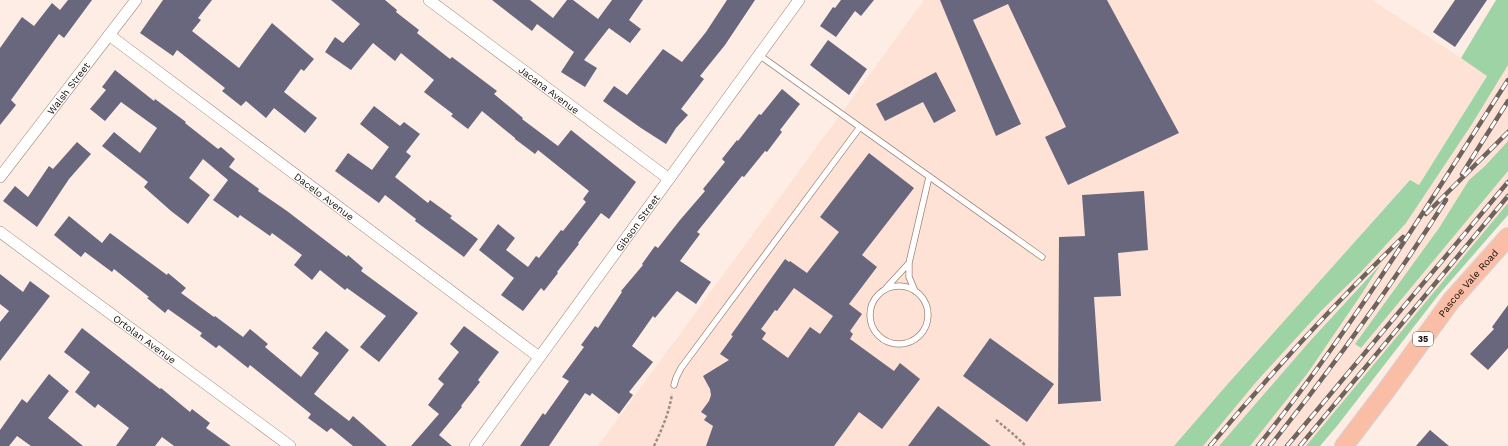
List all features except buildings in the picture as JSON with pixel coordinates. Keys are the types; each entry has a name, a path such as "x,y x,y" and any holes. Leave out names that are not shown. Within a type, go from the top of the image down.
{"main road":[{"name":"Pascoe Vale Road","path":"1344,446 1451,301 1508,237"}],"street":[{"name":"Walsh Street","path":"0,177 136,0"},
{"name":"Jacana Avenue","path":"429,0 669,179"},
{"name":"Gibson Street","path":"475,446 798,0"},
{"name":"Dacelo Avenue","path":"109,35 539,357"},
{"name":"Ortolan Avenue","path":"0,232 290,446"}],"lane":[{"path":"759,55 1042,257"},
{"path":"674,385 682,368 860,127"},
{"path":"915,291 910,277 909,264 930,177"},
{"path":"886,289 895,286 904,286 915,291 927,304 929,314 928,324 923,333 916,340 906,344 896,345 887,342 879,337 873,329 870,320 870,311 873,302 909,264"}],"path":[{"path":"654,446 669,410 674,385"},
{"path":"996,420 1026,446"}],"shaded area":[{"path":"924,0 1372,0 1487,75 1419,185 1410,180 1174,446 598,446"},
{"path":"1508,65 1508,141 1485,166 1469,180 1439,228 1355,344 1361,348 1508,171 1508,203 1306,446 1250,446 1307,374 1361,295 1379,265 1310,341 1219,446 1203,446 1257,381 1321,311 1361,272 1406,223 1472,124"}],"green space":[{"path":"1496,0 1508,0 1508,65 1472,124 1406,223 1361,272 1321,311 1257,381 1203,446 1174,446 1410,180 1419,185 1487,76 1461,58"},
{"path":"1508,141 1508,171 1361,348 1355,344 1439,228 1469,180 1485,166"},
{"path":"1508,203 1508,215 1440,293 1337,426 1320,446 1306,446"},
{"path":"1381,264 1307,374 1250,446 1219,446 1310,341"}],"railway":[{"path":"1258,446 1325,358 1357,312 1508,80"},
{"path":"1462,174 1508,101"},
{"path":"1426,214 1508,132"},
{"path":"1287,446 1508,182"},
{"path":"1300,446 1508,196"},
{"path":"1270,446 1361,325 1405,263 1446,200"},
{"path":"1210,446 1304,339 1403,237"}]}
